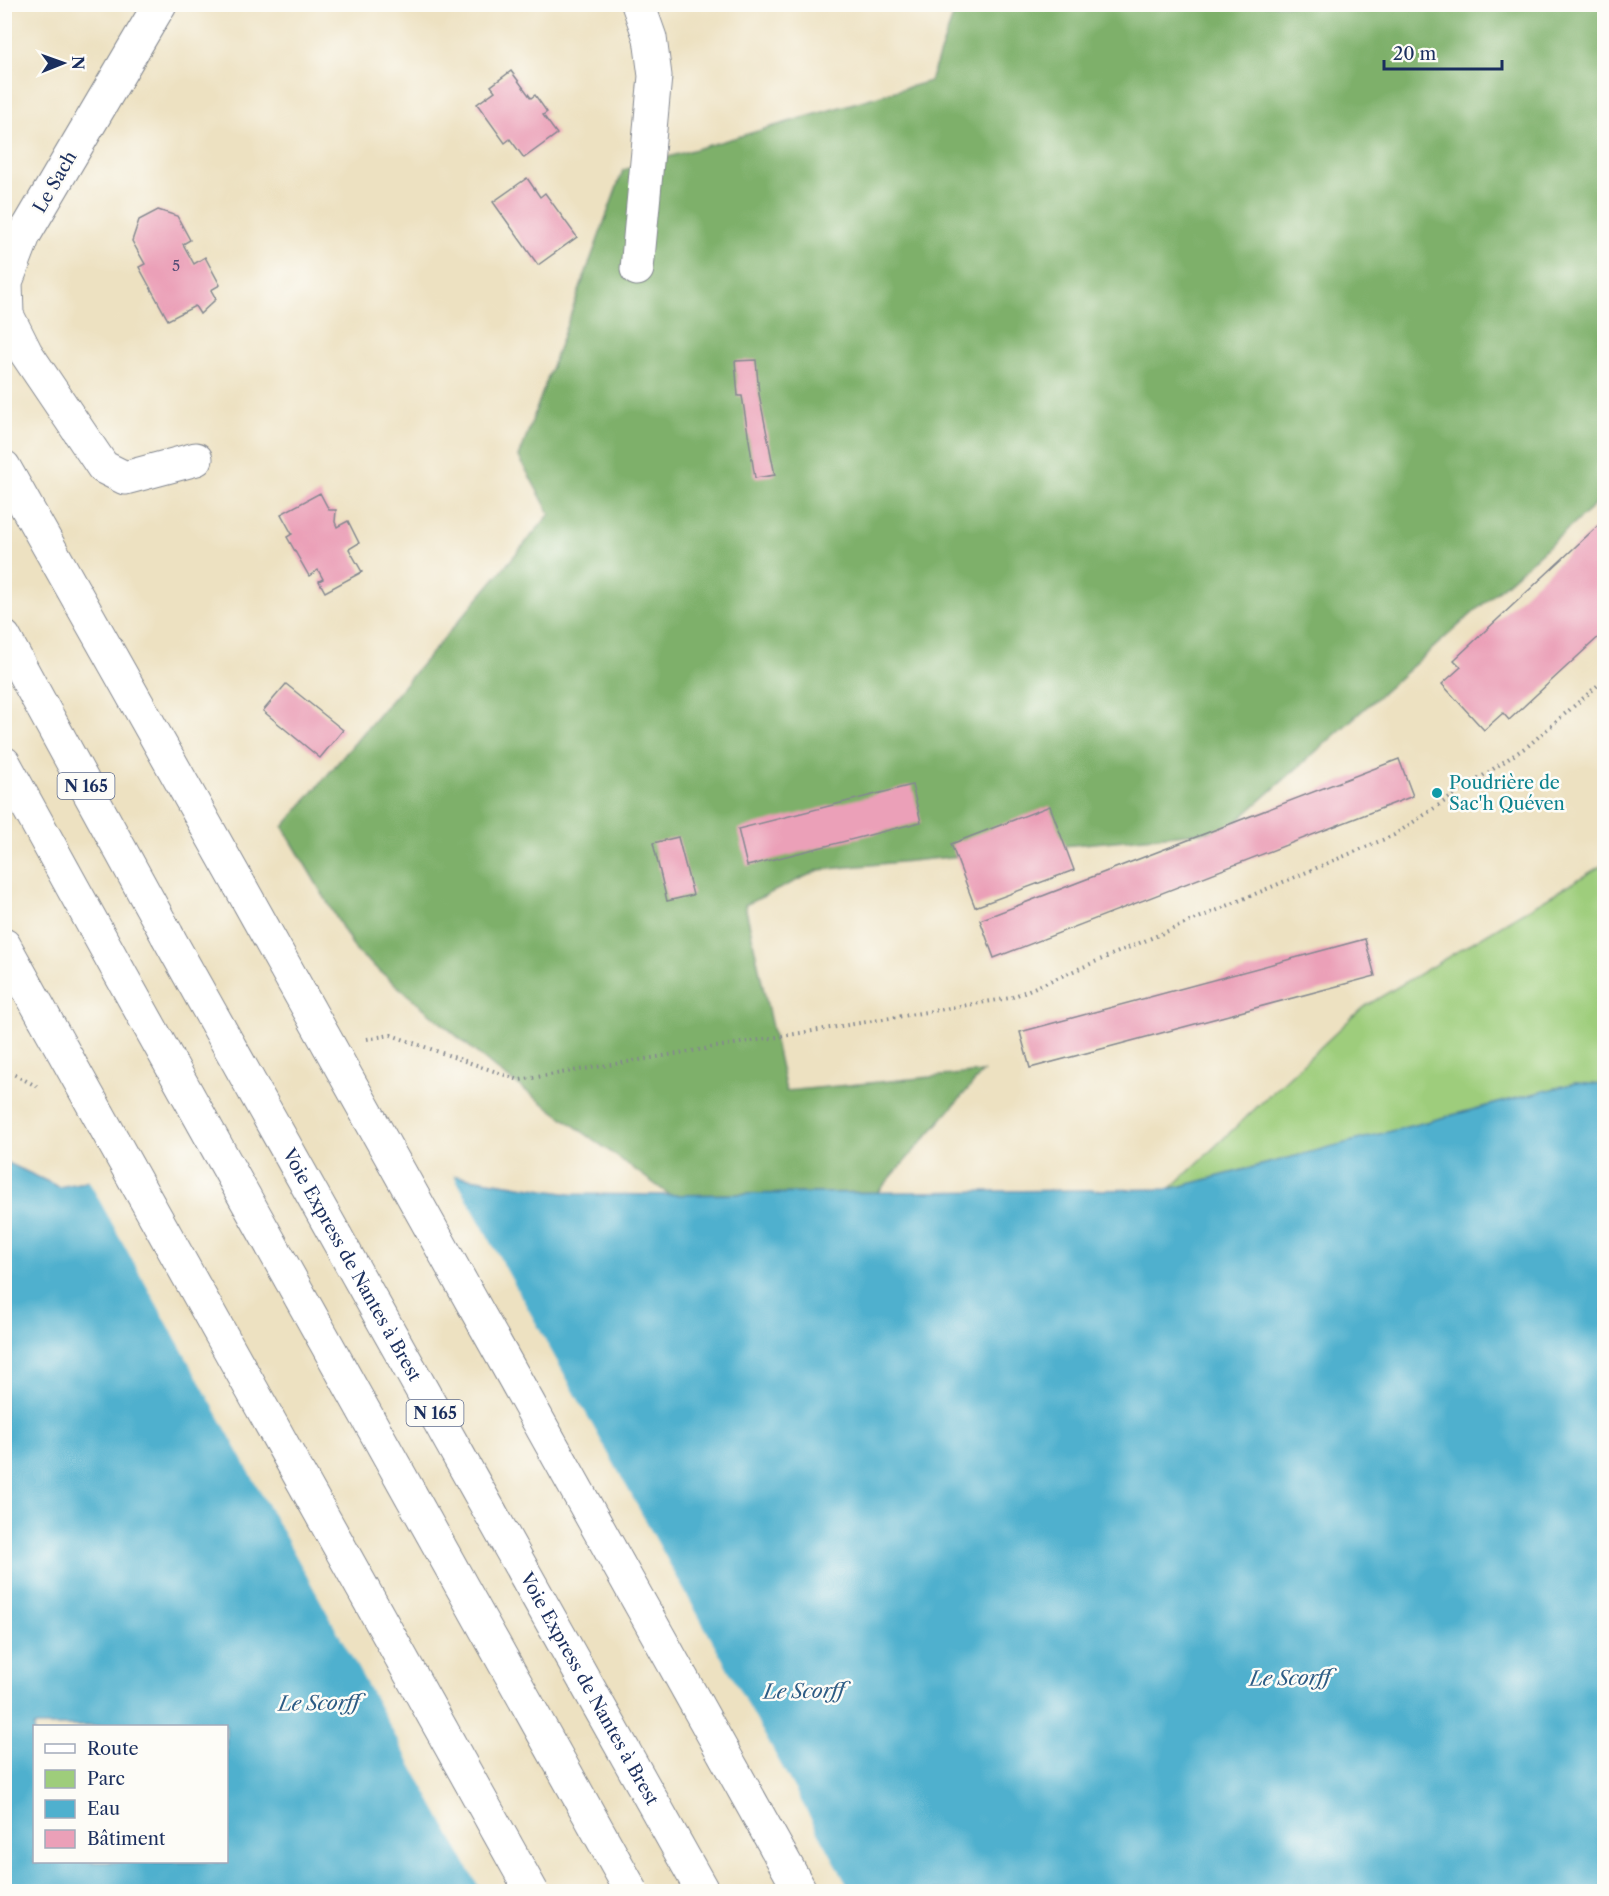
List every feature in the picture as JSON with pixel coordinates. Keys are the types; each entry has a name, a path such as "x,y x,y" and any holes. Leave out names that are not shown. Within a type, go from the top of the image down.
{"main road":[{"name":"Le Sach","path":"160,4 24,235 6,282 7,315 26,353 103,467 125,478 196,459"},
{"path":"637,269 655,76 650,38 638,4"},
{"path":"4,467 801,1892"},
{"name":"Voie Express de Nantes à Brest","path":"4,637 167,935 703,1892"},
{"path":"4,763 632,1892"},
{"path":"4,945 532,1892"}],"path":[{"path":"519,1080 1010,999 1394,835 1529,745 1605,680"}],"green space":[{"path":"957,5 1604,5 1604,497 1227,830 819,870 745,905 786,1091 983,1072 878,1192 670,1195 497,1070 356,951 283,827 550,514 519,457 623,170 930,81"},
{"path":"1604,864 1604,1085 1575,1083 1170,1189 1362,1008"}],"water":[{"name":"Le Scorff","path":"1575,1083 1604,1085 1604,1891 5,1891 4,1161 59,1187 178,1163 451,1175 570,1194 670,1195 1170,1189"}],"pier":[{"path":"319,1124 452,1172 851,1891 481,1891 87,1178 178,1160"}],"building":[{"path":"511,71 531,98 535,95 547,112 543,115 557,134 524,158 510,139 505,143 477,104 495,91 491,86"},
{"path":"527,178 540,197 545,193 577,237 538,265 493,202"},
{"path":"158,210 177,216 190,240 183,244 194,264 205,257 220,285 211,290 216,299 200,314 195,306 168,320 139,267 145,264 132,241 139,220"},
{"path":"756,360 759,394 775,475 755,478 742,396 738,396 735,361"},
{"path":"320,493 329,510 336,510 337,527 348,521 359,543 349,549 362,572 325,592 319,581 323,579 318,570 309,576 287,537 292,534 281,514"},
{"path":"1604,520 1604,632 1509,720 1503,713 1484,730 1442,684 1461,667 1454,660"},
{"path":"286,684 343,730 320,758 263,711"},
{"path":"1399,759 1413,796 994,958 980,920"},
{"path":"912,785 921,822 747,866 738,829"},
{"path":"1050,806 1074,870 975,907 951,844"},
{"path":"678,837 693,895 667,901 653,843"},
{"path":"1365,939 1375,976 1030,1068 1020,1032"}],"place":[{"name":"Poudrière de Sac'h Quéven","path":"1437,793"}]}
